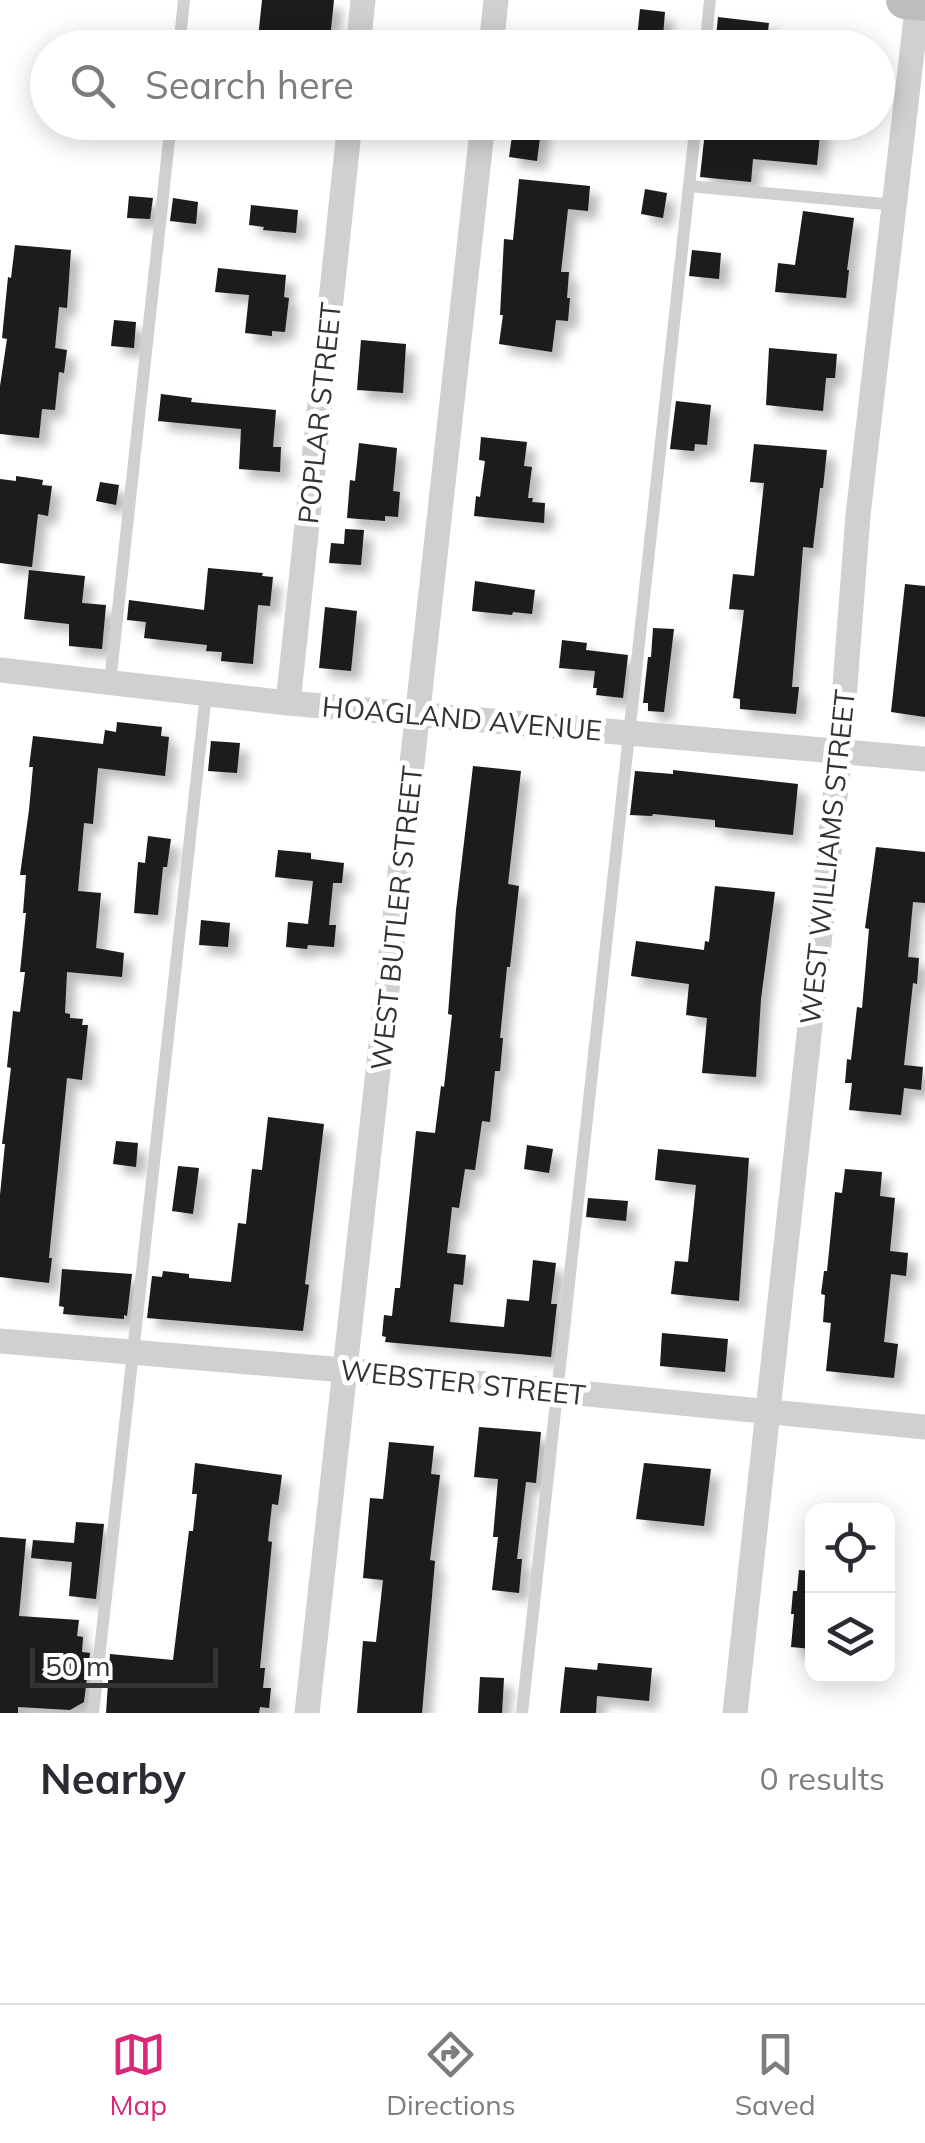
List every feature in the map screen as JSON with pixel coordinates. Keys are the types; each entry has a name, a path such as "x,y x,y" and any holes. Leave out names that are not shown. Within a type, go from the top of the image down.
{"street":[{"path":"360,30 364,0"},
{"path":"493,30 496,0"},
{"name":"WEST WILLIAMS STREET","path":"735,1713 840,750 858,515 916,1"},
{"name":"POPLAR STREET","path":"288,703 348,140"},
{"name":"WEST BUTLER STREET","path":"307,1713 481,140"},
{"name":"HOAGLAND AVENUE","path":"0,670 288,703 925,758"},
{"name":"WEBSTER STREET","path":"0,1341 925,1427"}],"lane":[{"path":"180,30 184,0"},
{"path":"707,30 710,0"},
{"path":"110,683 168,140"},
{"path":"522,1713 694,140"},
{"path":"689,186 894,205"},
{"path":"92,1713 206,694"}],"building":[{"path":"262,0 334,0 331,30 259,30"},
{"path":"640,9 665,12 664,30 638,30"},
{"path":"718,17 769,23 768,30 717,30"},
{"path":"511,140 540,140 537,161 509,157"},
{"path":"704,140 819,140 817,165 753,159 751,182 700,177"},
{"path":"519,179 590,186 588,211 568,209 561,272 569,272 568,321 556,320 552,352 499,344 504,239 513,240"},
{"path":"645,189 667,193 663,218 641,214"},
{"path":"129,196 153,198 150,219 127,218"},
{"path":"173,198 198,202 196,224 170,221"},
{"path":"251,205 298,210 296,233 249,225"},
{"path":"803,211 854,218 846,298 775,292 778,263 795,265"},
{"path":"15,245 71,250 67,308 59,307 55,348 67,350 64,373 59,372 55,410 42,409 39,438 0,434 0,386 7,339 2,338"},
{"path":"692,250 721,253 719,279 689,276"},
{"path":"218,268 286,275 284,297 289,298 285,332 272,331 272,336 245,333 249,295 215,292"},
{"path":"114,320 136,322 134,348 111,346"},
{"path":"361,340 406,344 403,393 357,390"},
{"path":"769,348 837,354 835,378 826,378 823,411 766,405"},
{"path":"161,394 192,398 191,402 276,410 273,447 281,447 280,472 239,469 241,429 158,421"},
{"path":"676,401 711,405 707,445 695,444 694,451 670,449"},
{"path":"481,437 527,442 524,466 532,467 528,498 545,503 544,523 474,516 485,461 479,460"},
{"path":"359,443 397,448 393,491 400,492 398,517 385,516 385,521 347,518 350,480 355,481"},
{"path":"754,444 827,450 813,548 803,547 792,687 799,687 796,714 740,709 740,699 733,698 744,610 729,609 733,574 754,576 764,483 750,482"},
{"path":"16,476 43,480 42,485 52,486 48,516 38,514 32,567 0,563 0,479 16,481"},
{"path":"100,482 119,485 116,505 96,501"},
{"path":"345,529 364,530 361,565 329,563 331,543 344,544"},
{"path":"208,568 273,577 270,606 258,605 253,664 221,661 222,652 206,651 207,645 144,638 146,622 127,620 129,600 204,610"},
{"path":"29,570 85,576 82,603 106,605 102,649 69,646 69,624 24,619"},
{"path":"475,581 535,590 532,614 472,611"},
{"path":"905,584 925,586 925,717 891,712"},
{"path":"325,607 357,611 351,671 319,668"},
{"path":"653,628 674,629 664,712 648,711 648,703 643,703"},
{"path":"562,640 587,643 586,650 628,655 623,698 596,695 595,671 559,668"},
{"path":"117,722 162,727 161,736 169,737 165,776 98,768 93,824 84,823 78,891 101,893 96,948 124,953 122,977 67,972 65,1013 70,1018 83,1019 82,1025 88,1025 82,1080 67,1078 49,1283 0,1277 2,1144 11,1068 7,1067 13,1011 20,1012 25,972 20,972 26,875 20,875 33,736 103,744 105,730 116,732"},
{"path":"211,741 240,743 237,773 208,771"},
{"path":"473,766 521,771 508,884 519,886 507,967 500,1071 495,1071 490,1122 482,1121 475,1170 465,1169 459,1208 452,1207 447,1253 466,1255 463,1285 454,1284 450,1322 504,1327 507,1299 529,1301 533,1260 556,1263 551,1304 557,1304 551,1357 385,1342 386,1337 382,1336 384,1315 392,1316 395,1288 400,1288 416,1131 435,1133 441,1086 444,1087 452,1015 448,1014 456,910"},
{"path":"673,770 798,784 793,835 715,827 715,820 630,815 635,771 673,774"},
{"path":"148,836 171,839 167,867 163,867 158,915 134,913 138,862 145,863"},
{"path":"876,847 925,852 925,903 913,902 908,957 919,958 904,1065 923,1067 921,1090 904,1088 901,1115 849,1110 852,1083 845,1083 857,1007 862,1008 869,929 865,928"},
{"path":"278,850 311,853 311,859 344,863 342,883 333,883 329,925 336,925 334,947 286,947 288,922 308,924 313,881 275,877"},
{"path":"715,886 775,892 756,1077 702,1073 707,1018 686,1015 689,984 631,976 636,941 704,950 705,941 709,942"},
{"path":"201,920 230,923 228,947 199,945"},
{"path":"268,1117 324,1124 303,1331 147,1318 152,1276 162,1277 163,1271 231,1282 238,1223 246,1224 252,1169 262,1170"},
{"path":"116,1141 138,1143 136,1167 113,1164"},
{"path":"527,1145 553,1149 549,1173 524,1169"},
{"path":"658,1149 749,1158 739,1301 671,1294 675,1261 688,1262 696,1185 655,1180"},
{"path":"178,1166 199,1168 193,1214 172,1211"},
{"path":"845,1169 882,1172 880,1196 895,1198 890,1251 908,1253 906,1276 891,1274 884,1342 898,1344 894,1378 826,1371 831,1323 823,1322 825,1295 821,1294 835,1192 842,1193"},
{"path":"588,1198 628,1201 626,1221 586,1217"},
{"path":"62,1269 132,1274 127,1316 124,1319 63,1314 64,1307 59,1306"},
{"path":"662,1333 728,1339 725,1372 660,1366"},
{"path":"479,1427 541,1432 536,1483 526,1482 517,1559 522,1559 519,1593 492,1590 498,1537 493,1537 498,1479 474,1477"},
{"path":"389,1442 434,1446 431,1474 440,1475 430,1560 435,1561 422,1713 357,1713 363,1641 376,1642 383,1580 363,1578 370,1498 383,1499"},
{"path":"195,1463 282,1475 278,1505 272,1504 260,1668 265,1668 263,1688 271,1688 269,1708 260,1707 259,1713 106,1713 110,1654 173,1660 189,1531 193,1531"},
{"path":"644,1463 711,1469 704,1526 636,1519"},
{"path":"76,1522 104,1524 96,1599 69,1596 72,1562 31,1558 33,1540 74,1543"},
{"path":"0,1537 26,1539 19,1616 79,1620 77,1636 83,1637 82,1652 90,1653 84,1702 70,1710 18,1707 18,1713 0,1713"},
{"path":"799,1570 805,1570 805,1648 791,1647 793,1591 797,1591"},
{"path":"598,1663 652,1668 649,1701 597,1696 596,1713 560,1713 565,1667 597,1670"},
{"path":"480,1677 504,1678 502,1713 478,1713"}]}
